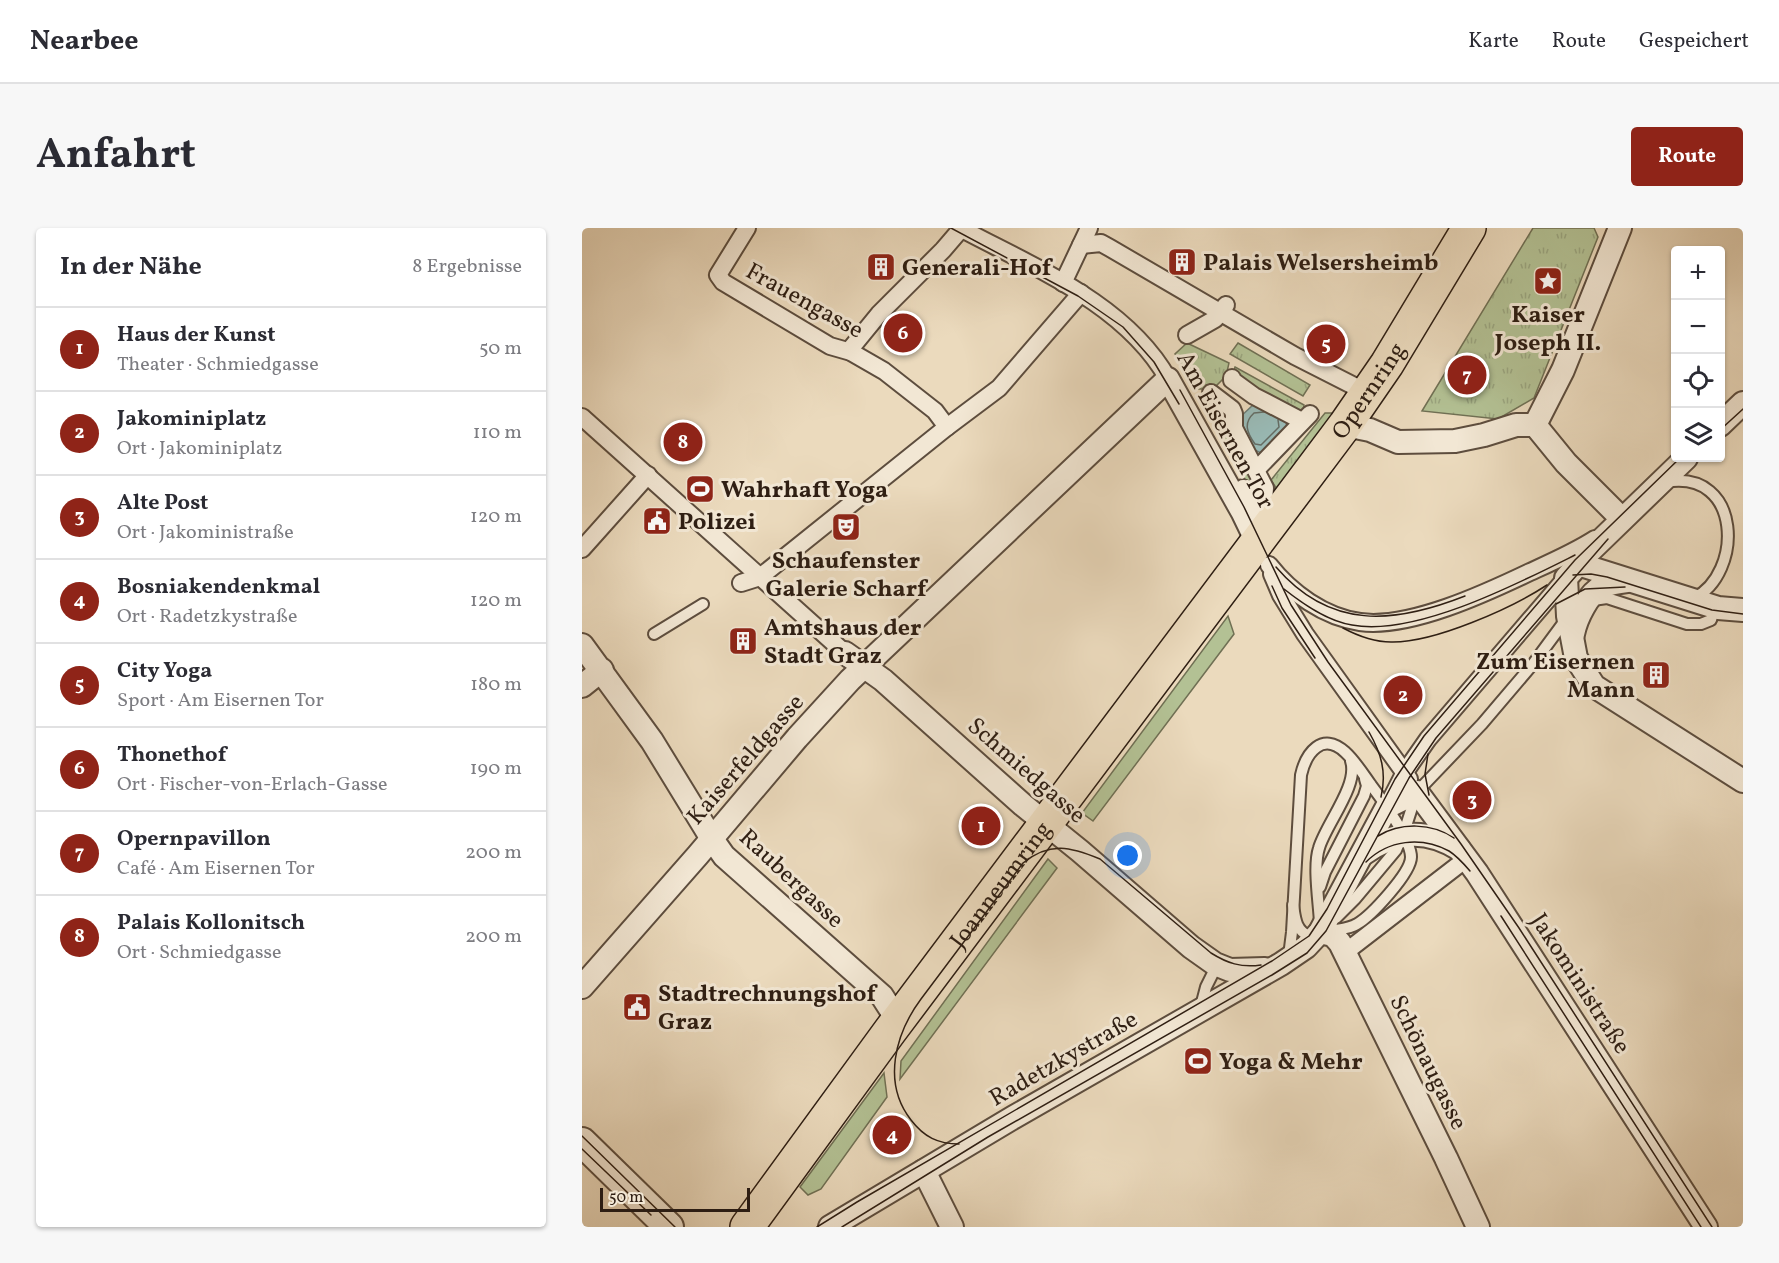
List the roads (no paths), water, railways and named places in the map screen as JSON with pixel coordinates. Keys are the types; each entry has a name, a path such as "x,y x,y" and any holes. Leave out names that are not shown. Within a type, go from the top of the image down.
{"main road":[{"name":"Opernring","path":"1262,528 1345,426 1387,364 1469,228"},
{"name":"Joanneumring","path":"747,1227 1262,528"}],"street":[{"name":"Frauengasse","path":"747,228 718,275 723,282 830,346 850,352 884,371 935,411 947,427"},
{"path":"850,352 879,314 943,250 961,228"},
{"name":"Am Eisernen Tor","path":"961,228 1081,293 1125,324 1145,344 1168,379 1243,513 1262,528"},
{"path":"1063,283 1089,228"},
{"path":"1535,425 1563,370 1620,228"},
{"path":"1081,245 1101,243 1224,307 1314,366 1354,386"},
{"path":"741,583 760,577 999,388 1081,293"},
{"name":"Am Eisernen Tor","path":"1187,335 1215,319 1224,307"},
{"name":"Kaiserfeldgasse","path":"582,987 797,738 864,667 1168,379"},
{"name":"Am Eisernen Tor","path":"1257,469 1306,417 1254,396 1232,379 1213,394 1232,409 1234,428 1265,488 1262,528"},
{"name":"Am Eisernen Tor","path":"1234,414 1254,396"},
{"path":"1725,420 1743,403"},
{"name":"Schmiedgasse","path":"582,417 845,653 883,680 1046,824 1191,947 1217,965 1237,971 1280,964"},
{"path":"1345,426 1371,429 1398,442 1455,441 1516,425 1535,425"},
{"path":"1535,425 1566,463 1622,519"},
{"path":"1363,854 1384,841 1396,814 1405,772 1434,732 1572,571 1682,462"},
{"path":"582,549 648,476"},
{"name":"Am Eisernen Tor","path":"1243,488 1248,494 1262,528"},
{"path":"1262,528 1292,589 1324,610 1344,619 1362,622 1386,621 1427,613 1492,590 1589,543 1622,519"},
{"name":"Jakoministraße","path":"1262,528 1281,595 1296,621 1326,666 1405,772 1706,1227"},
{"path":"1572,571 1629,580 1718,608 1743,610"},
{"path":"1572,571 1576,611"},
{"path":"1629,580 1600,588 1576,611 1560,642 1576,658 1594,686 1743,781"},
{"name":"Raubergasse","path":"582,645 652,741 724,856 882,996 898,1021"},
{"path":"582,686 602,670"},
{"path":"1396,814 1417,792"},
{"path":"1337,937 1465,864 1439,838 1421,835 1396,814"},
{"name":"Radetzkystraße","path":"830,1227 1306,947 1337,937 1363,854 1396,814"},
{"name":"Schönaugasse","path":"1337,937 1478,1227"},
{"path":"582,1142 669,1227"},
{"path":"924,1171 952,1227"}],"lane":[{"path":"1657,485 1686,481 1710,488 1722,496 1732,508 1739,529"},
{"path":"1687,598 1700,596 1716,588 1733,568"},
{"path":"1576,611 1597,598 1607,598 1687,624 1701,624 1711,620 1718,608"},
{"path":"654,634 703,604"},
{"path":"1417,792 1560,642"},
{"path":"1280,964 1291,945 1293,905 1299,787 1304,763 1312,750 1324,745 1338,748 1349,757 1396,814 1410,850 1409,865 1400,879 1359,923 1337,937 1309,936 1300,931 1293,905"},
{"path":"1337,937 1319,893 1316,864 1318,849 1353,775 1349,757"},
{"path":"1319,893 1325,872 1364,796 1367,786 1364,775"},
{"path":"1337,937 1355,899 1396,850 1396,814"},
{"path":"1200,1010 1206,987 1217,965"}],"water":[{"path":"1253,405 1286,422 1287,427 1261,453 1255,450 1251,452 1238,427 1239,418"}],"tram line":[{"path":"951,228 1078,296 1123,327 1154,362 1179,404"},
{"path":"1180,390 1244,507 1291,605 1328,662 1461,844 1519,928 1712,1227"},
{"path":"1725,425 1743,409"},
{"path":"817,1227 1272,961 1309,936 1327,909 1395,779 1424,736 1575,560 1676,462"},
{"path":"842,1227 988,1137 1307,953 1326,931 1409,778 1436,738 1608,539"},
{"path":"1284,589 1307,606 1334,620 1352,625 1377,627 1435,616 1466,605 1575,555"},
{"path":"1276,567 1297,587 1318,602 1341,611 1364,616 1388,616 1413,612 1465,596"},
{"path":"1573,575 1591,574 1607,577 1712,610 1743,614"},
{"path":"1343,628 1354,634 1385,642 1429,637 1494,613 1547,585"},
{"path":"1272,586 1282,608 1315,658"},
{"path":"1556,604 1585,589 1625,587"},
{"path":"1369,732 1382,763 1381,797"},
{"path":"1428,754 1425,774 1429,795"},
{"path":"1378,836 1396,828 1416,826 1436,829 1454,838"},
{"path":"1366,862 1384,849 1416,842 1427,843 1449,851 1470,871"},
{"path":"959,1144 944,1143 926,1135 911,1120 902,1106 895,1075 895,1059 899,1043 904,1027 921,999 1023,863 1033,856 1042,851 1061,848 1080,851 1100,859 1211,953 1234,964 1261,965"},
{"path":"1501,916 1701,1227"},
{"path":"582,1136 675,1227"},
{"path":"582,1149 651,1215"}],"place":[{"name":"Palais Welsersheimb","path":"1182,262"},
{"name":"Generali-Hof","path":"881,267"},
{"name":"Kaiser Joseph II.","path":"1548,281"},
{"name":"Thonethof","path":"903,333"},
{"name":"City Yoga","path":"1326,344"},
{"name":"Opernpavillon","path":"1467,375"},
{"name":"Palais Kollonitsch","path":"683,442"},
{"name":"Wahrhaft Yoga","path":"700,489"},
{"name":"Polizei","path":"657,521"},
{"name":"Schaufenster Galerie Scharf","path":"846,527"},
{"name":"Amtshaus der Stadt Graz","path":"743,641"},
{"name":"Zum Eisernen Mann","path":"1656,675"},
{"name":"Jakominiplatz","path":"1403,695"},
{"name":"Alte Post","path":"1472,800"},
{"name":"Haus der Kunst","path":"981,826"},
{"name":"Stadtrechnungshof Graz","path":"637,1007"},
{"name":"Yoga & Mehr","path":"1198,1061"},
{"name":"Bosniakendenkmal","path":"892,1135"}]}
